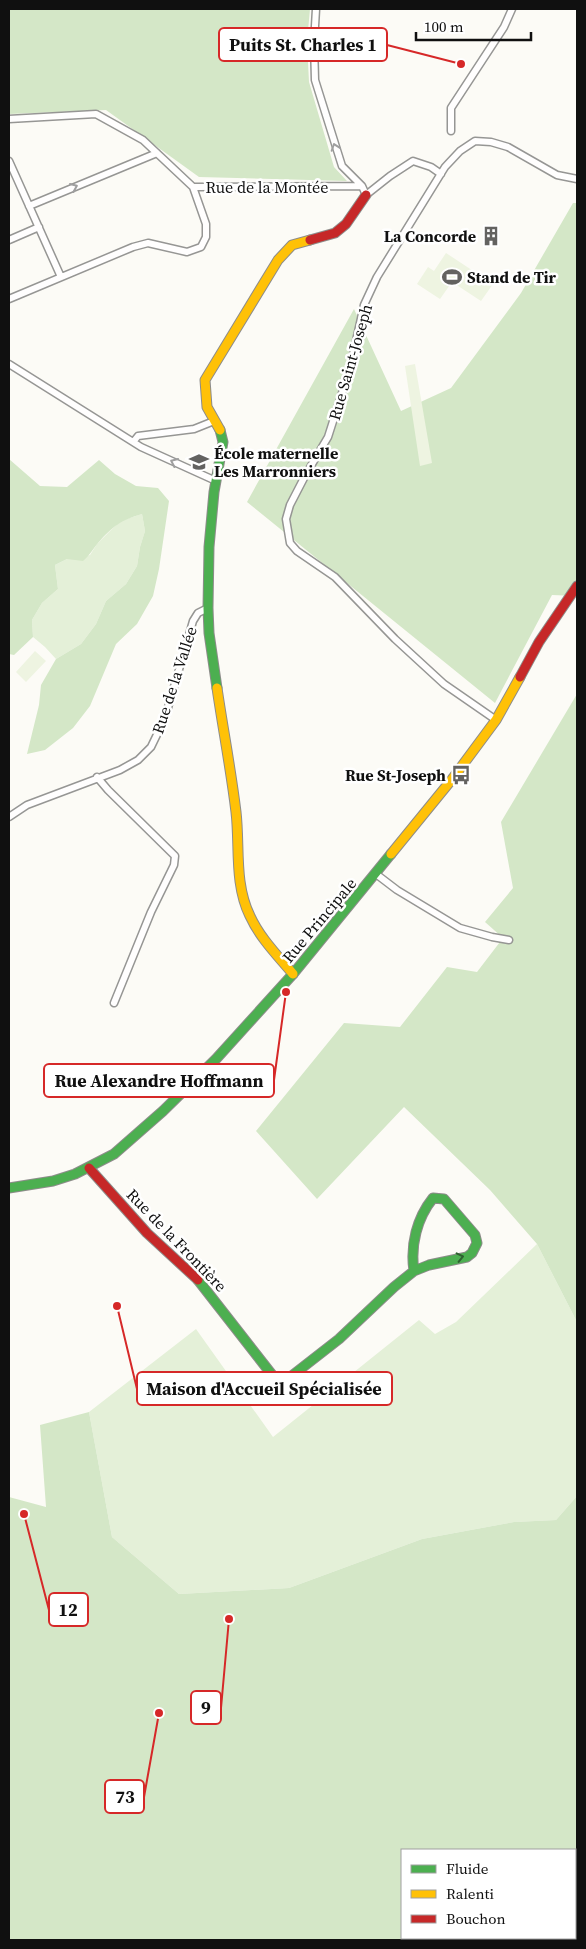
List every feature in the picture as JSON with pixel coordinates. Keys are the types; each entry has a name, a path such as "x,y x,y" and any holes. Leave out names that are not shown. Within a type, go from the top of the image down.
{"street":[{"path":"316,9 314,43 315,80 342,166 364,190"},
{"path":"451,132 451,108 504,27 512,9"},
{"path":"9,119 96,114 143,140 193,187"},
{"name":"Rue Saint-Joseph","path":"496,720 444,684 395,640 335,577 297,551 290,543 286,519 290,505 328,437 350,368 364,305 377,277 441,174 460,151 475,141 491,142 508,147 557,175 577,180"},
{"path":"29,206 157,153"},
{"path":"9,161 61,277"},
{"path":"293,974 264,939 250,917 245,904 239,871 236,813 209,633 208,608 209,547 216,481 223,442 220,429 207,407 205,380 278,260 292,245 335,233 346,224 364,190 413,161 430,167 441,174"},
{"name":"Rue de la Montée","path":"9,299 148,243 187,252 201,247 206,237 206,224 193,187 364,190"},
{"path":"9,240 39,227"},
{"path":"9,364 141,447 216,481"},
{"path":"134,441 138,436 194,429 214,421"},
{"name":"Rue Principale","path":"9,1188 53,1181 75,1174 114,1154 177,1098 216,1059 293,974 453,778 496,720 539,642 577,586"},
{"name":"Rue de la Vallée","path":"9,817 26,805 120,770 138,760 151,747 165,718 193,621 198,613 208,608"},
{"path":"97,777 175,856 174,865 151,912 114,1003"},
{"path":"376,874 397,890 460,928 509,940"},
{"name":"Rue de la Frontière","path":"89,1168 147,1233 201,1283 280,1385 339,1339 394,1287 414,1271"},
{"path":"433,1198 444,1199 476,1235 477,1244 472,1253 467,1257 429,1265 414,1271 412,1262 415,1235 427,1204 433,1198"}],"green space":[{"path":"9,9 310,9 307,42 309,82 334,167 347,181 199,177 106,110 9,114"},
{"path":"573,203 577,203 577,596 552,595 495,703 247,502 354,309 401,411 451,388 521,293"},
{"name":"Stand de Tir","path":"446,253 493,284 481,301 452,282 440,299 417,284 428,267 434,271"},
{"path":"415,364 432,463 420,466 405,366"},
{"path":"9,459 40,486 67,487 99,460 115,474 136,486 158,488 169,501 153,596 137,624 116,644 90,706 73,728 45,750 27,754 39,705 41,685 56,659 81,644 96,624 106,601 126,584 137,566 145,531 142,514 135,516 123,521 108,532 83,561 67,559 55,565 58,589 42,603 32,620 33,637 14,655 9,654"},
{"path":"142,514 145,531 137,566 126,584 106,601 96,624 81,644 56,659 33,637 32,620 42,603 58,589 55,565 67,559 90,555 97,544 120,521"},
{"path":"35,651 46,661 26,682 16,672"},
{"path":"577,694 577,1322 537,1244 490,1190 404,1107 317,1199 256,1131 344,1023 400,1027 447,967 477,972 503,938 485,922 513,888 501,822"},
{"path":"537,1244 577,1322 577,1496 556,1520 514,1522 422,1539 289,1588 179,1594 112,1537 89,1412 196,1329 273,1437 419,1320 435,1334 456,1322"},
{"path":"89,1412 112,1537 179,1594 289,1588 422,1539 514,1522 556,1520 577,1496 577,1940 9,1940 9,1497 46,1507 40,1425"}],"traffic: fast":[{"path":"217,688 209,633 208,608 209,547 214,492 223,442 220,430"},
{"path":"9,1188 53,1181 75,1174 114,1154 163,1111 216,1059 293,974 391,854"},
{"path":"198,1280 280,1385 339,1339 394,1287 414,1271 429,1265 467,1257 472,1253 477,1243 475,1235 444,1199 433,1198 419,1223 413,1251 414,1271"}],"traffic: slow":[{"path":"220,430 207,407 205,380 278,260 292,245 310,240"},
{"path":"391,854 453,778 496,720 520,677"},
{"path":"217,688 234,796 238,865 245,904 259,932 293,974"}],"traffic: jam":[{"path":"310,240 335,233 346,224 366,195"},
{"path":"520,677 539,642 577,586"},
{"path":"89,1168 147,1233 198,1280"}],"place":[{"name":"Puits St. Charles 1","path":"461,64"},
{"name":"La Concorde","path":"491,236"},
{"name":"Stand de Tir","path":"452,277"},
{"name":"École maternelle Les Marronniers","path":"199,462"},
{"name":"Rue St-Joseph","path":"461,775"},
{"name":"Rue Alexandre Hoffmann","path":"286,992"},
{"name":"Maison d'Accueil Spécialisée","path":"117,1306"},
{"name":"12","path":"24,1514"},
{"name":"9","path":"229,1619"},
{"name":"73","path":"159,1713"}]}
